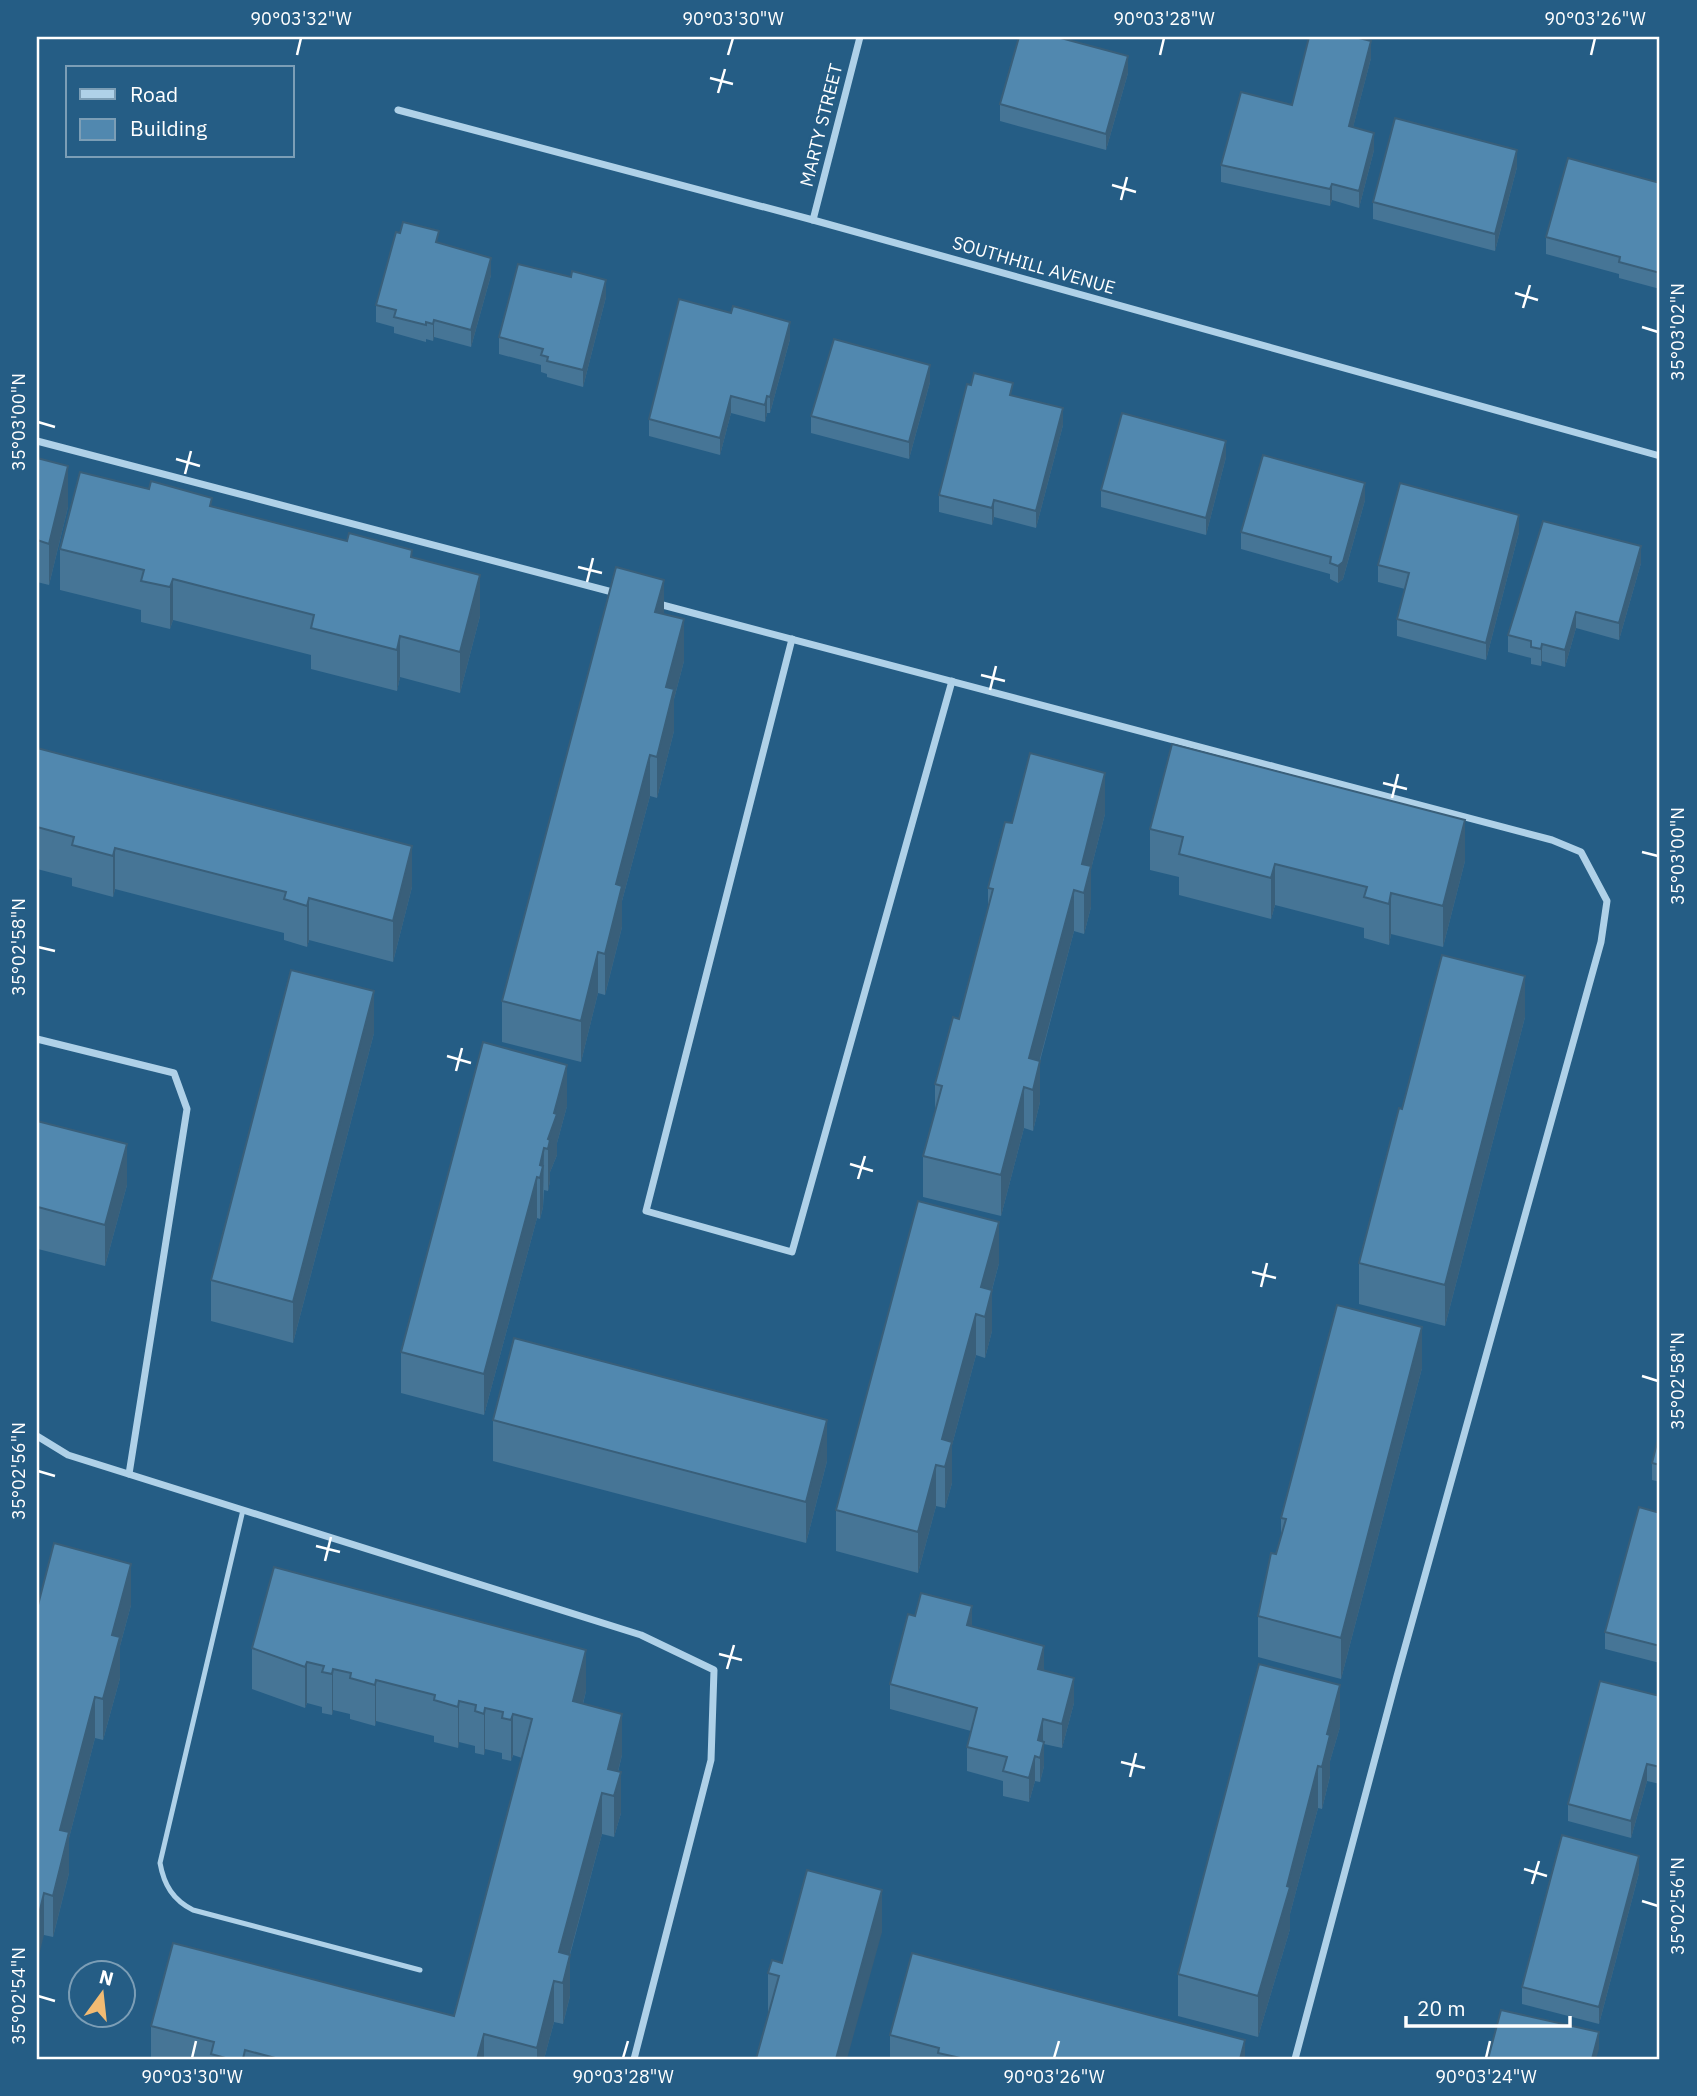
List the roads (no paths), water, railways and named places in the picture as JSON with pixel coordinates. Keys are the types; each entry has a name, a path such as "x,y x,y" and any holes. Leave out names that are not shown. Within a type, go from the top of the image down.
{"street":[{"name":"MARTY STREET","path":"813,220 860,37"},
{"name":"SOUTHHILL AVENUE","path":"398,110 813,220 1660,456"},
{"path":"37,441 631,597"},
{"path":"645,600 1552,840 1581,852 1607,901 1601,942 1397,1676 1295,2059"},
{"path":"792,639 646,1211 792,1252 952,681"},
{"path":"37,1040 174,1073 187,1109 130,1474"},
{"path":"37,1436 68,1455 642,1635 713,1670 711,1760 634,2059"}],"lane":[{"path":"243,1510 160,1863 162,1876 175,1898 193,1910 420,1970"}]}
